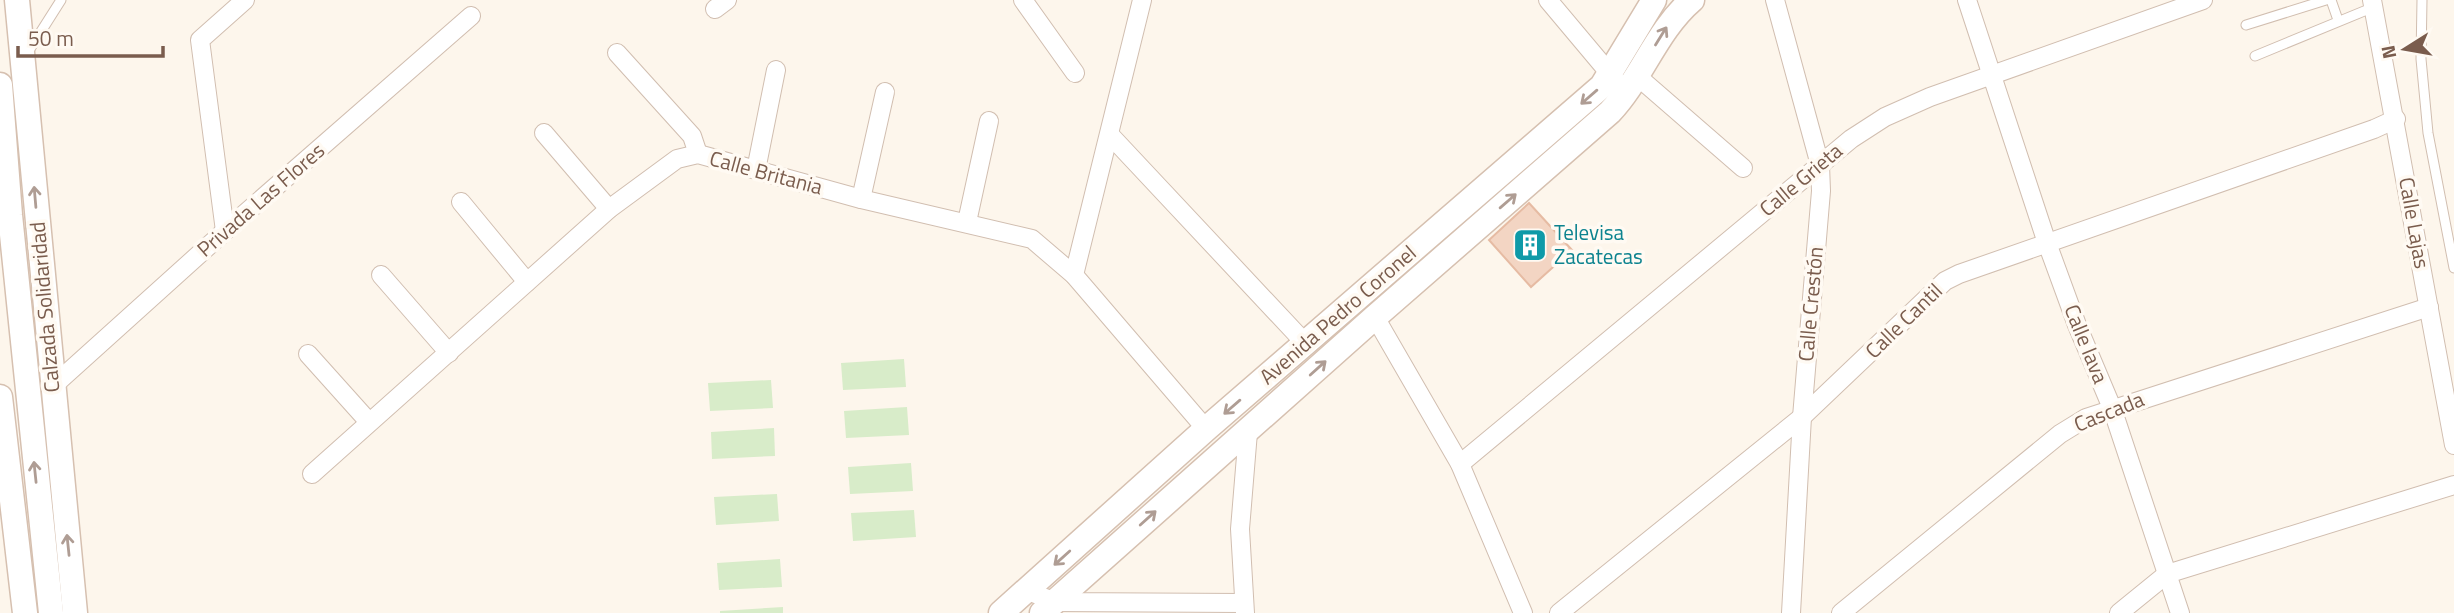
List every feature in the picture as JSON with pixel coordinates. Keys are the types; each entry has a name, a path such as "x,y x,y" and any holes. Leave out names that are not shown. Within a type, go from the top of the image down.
{"main road":[{"name":"Calzada Solidaridad","path":"17,0 75,613"},
{"name":"Avenida Pedro Coronel","path":"1001,613 1206,429 1602,86 1654,0"},
{"name":"Avenida Pedro Coronel","path":"1049,607 1609,112 1632,86 1665,29 1692,0"},
{"name":"Calzada Solidaridad","path":"0,85 10,215 51,613"},
{"path":"1462,207 1479,226"},
{"path":"10,215 50,356"},
{"path":"0,397 25,613"}],"street":[{"path":"225,231 200,40 245,0"},
{"path":"1023,0 1076,73"},
{"path":"1074,275 1142,0"},
{"path":"1548,0 1610,73 1632,86 1743,168"},
{"name":"Calle Crestón","path":"1775,0 1821,164 1791,613"},
{"path":"1967,0 1993,75"},
{"name":"Calle Grieta","path":"1460,464 1851,139 1885,117 1930,97 2203,0"},
{"name":"Calle Lajas","path":"2373,4 2454,445"},
{"name":"Privada Las Flores","path":"53,387 225,231 471,16"},
{"path":"617,53 692,136 698,154"},
{"path":"756,170 776,70"},
{"name":"Calle lava","path":"1993,75 2047,243 2077,325 2112,408 2180,613"},
{"path":"861,199 885,92"},
{"name":"Calle Cantil","path":"1559,613 1802,417 1945,281 2396,119"},
{"path":"967,222 989,121"},
{"path":"544,133 610,209"},
{"path":"1110,135 1305,343"},
{"name":"Calle Britania","path":"312,474 610,209 677,159 698,154 861,199 1032,239 1074,275 1206,429"},
{"path":"461,202 527,282"},
{"path":"381,275 449,353"},
{"name":"Cascada","path":"1842,613 2060,434 2087,418 2429,307"},
{"path":"1375,317 1460,464 1523,613"},
{"path":"308,354 369,422"},
{"path":"1026,590 1049,607 1244,608 1240,529 1248,432"},
{"path":"2119,613 2167,573 2454,485"}],"lane":[{"path":"23,59 61,0"},
{"path":"2246,25 2326,0"},
{"path":"2331,0 2338,20"},
{"path":"2422,0 2421,59 2428,133 2454,268"},
{"path":"2255,56 2373,4"}],"green space":[{"path":"904,359 906,387 843,390 841,363"},
{"path":"771,380 773,408 710,411 708,383"},
{"path":"907,407 909,435 846,438 844,411"},
{"path":"774,428 775,456 712,459 711,432"},
{"path":"911,463 913,491 850,494 848,467"},
{"path":"777,494 779,521 716,525 714,497"},
{"path":"914,510 916,537 853,541 851,513"},
{"path":"780,559 782,587 719,590 717,563"},
{"path":"783,607 783,613 720,613 720,611"}],"building":[{"name":"Televisa Zacatecas","path":"1529,203 1572,250 1531,287 1489,240"}],"place":[{"name":"Televisa Zacatecas","path":"1530,245"}]}
